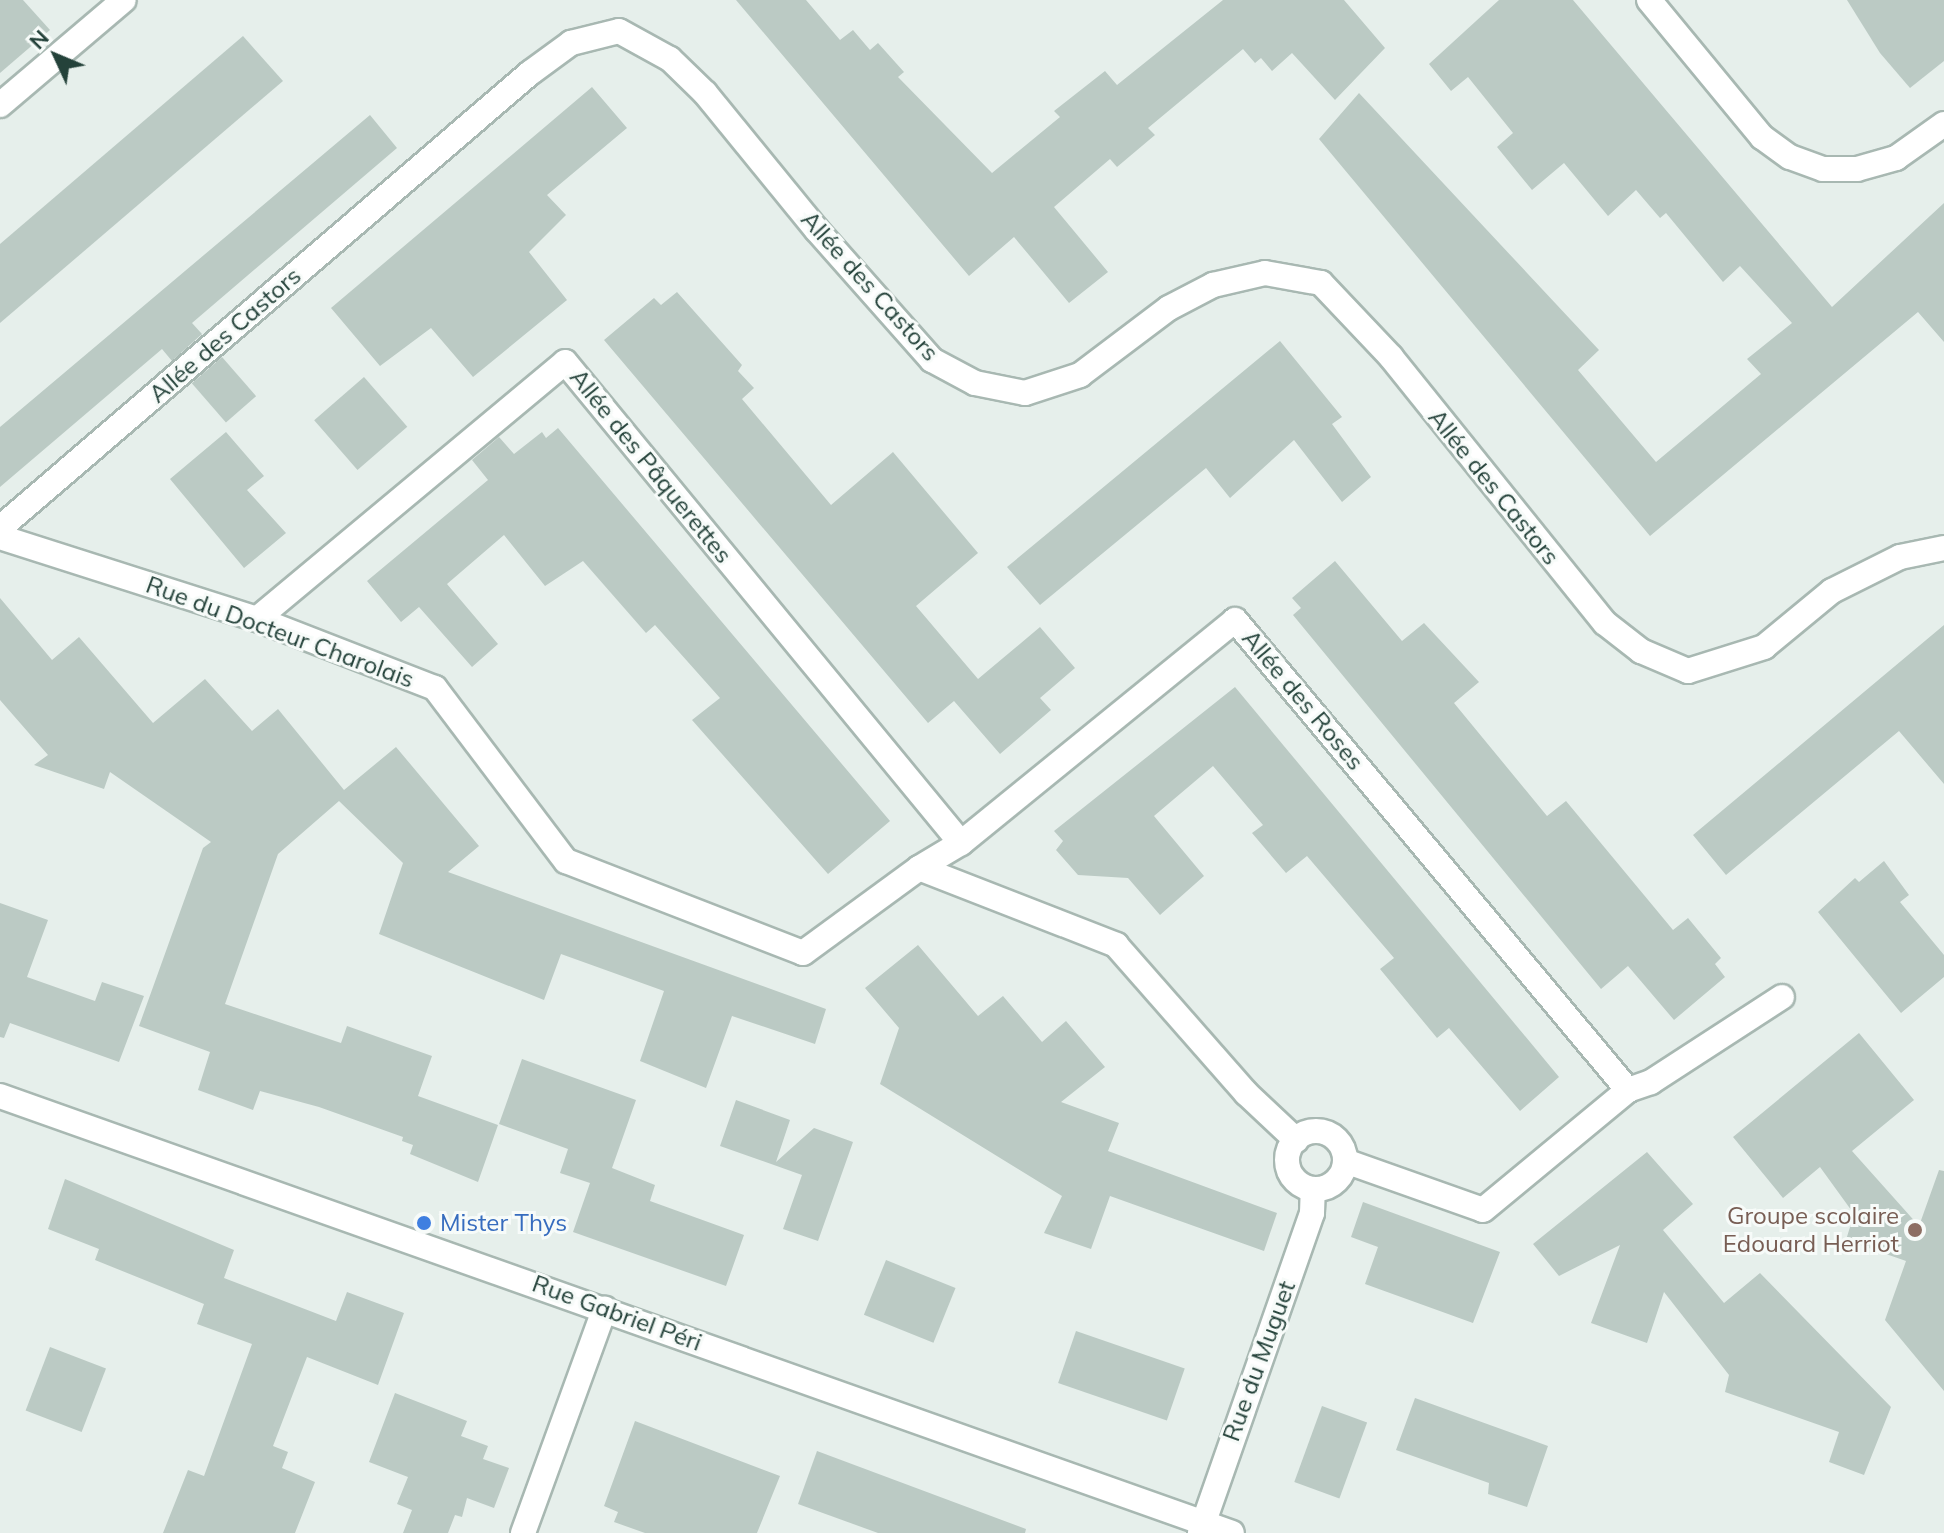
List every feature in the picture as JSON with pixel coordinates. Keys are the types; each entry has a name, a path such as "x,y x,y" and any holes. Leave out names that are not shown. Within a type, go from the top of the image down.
{"street":[{"path":"0,105 124,0"},
{"path":"1649,0 1762,137 1790,157 1823,169 1857,169 1896,158 1944,124"},
{"name":"Allée des Castors","path":"0,528 530,73 571,43 619,31 670,59 705,93 816,229 932,360 975,383 1025,393 1080,375 1169,308 1213,285 1265,273 1321,283 1391,357 1605,623 1641,651 1688,671 1764,647 1832,591 1900,557 1944,548"},
{"name":"Allée des Pâquerettes","path":"257,619 565,362 961,843"},
{"name":"Rue du Docteur Charolais","path":"0,537 257,619 435,688 566,861 803,953 919,868"},
{"name":"Allée des Roses","path":"919,868 961,843 1235,620 1628,1090"},
{"path":"919,868 1116,945 1246,1093 1296,1140"},
{"path":"1345,1161 1483,1210 1628,1090 1651,1082 1782,997"},
{"name":"Rue Gabriel Péri","path":"2,1101 605,1308 1202,1528 1232,1533"},
{"path":"1323,1132 1340,1143 1345,1161 1338,1179 1313,1189 1297,1182 1288,1166 1296,1140 1323,1132"},
{"name":"Rue du Muguet","path":"1202,1528 1312,1213 1313,1189"},
{"path":"523,1533 605,1308"}],"building":[{"path":"0,0 23,0 50,30 0,73"},
{"path":"736,0 806,0 840,40 853,30 870,50 878,43 904,72 898,77 992,173 1060,117 1054,111 1105,71 1117,85 1223,0 1344,0 1385,48 1335,100 1292,53 1272,71 1261,58 1255,63 1243,49 1148,128 1155,135 1117,167 1110,159 1054,207 1108,272 1069,303 1014,237 969,276"},
{"path":"1499,0 1573,0 1832,307 1944,203 1944,342 1918,312 1650,536 1319,139 1359,93 1599,350 1578,370 1656,462 1761,374 1747,359 1792,323 1740,266 1723,282 1666,213 1660,218 1636,190 1608,216 1564,163 1532,190 1497,147 1513,133 1468,77 1451,91 1429,64"},
{"path":"1847,0 1944,0 1944,61 1910,88 1880,53"},
{"path":"243,36 283,81 0,323 0,244"},
{"path":"592,87 627,128 547,195 566,215 529,252 567,300 473,377 431,328 380,366 331,308"},
{"path":"370,115 397,148 192,323 202,334 172,361 162,349 0,487 0,427"},
{"path":"677,292 742,365 738,371 754,388 742,399 831,505 893,452 978,553 916,606 978,679 1040,627 1075,668 1040,698 1051,710 1000,754 954,701 928,723 604,340 654,298 661,305"},
{"path":"1280,341 1342,417 1332,424 1371,477 1342,502 1294,440 1230,498 1206,468 1040,605 1007,567"},
{"path":"222,357 256,396 226,422 192,383"},
{"path":"364,377 407,427 357,470 314,420"},
{"path":"558,428 890,821 828,874 692,720 720,698 655,625 646,633 583,561 545,586 504,535 447,584 498,644 472,667 419,607 401,622 367,581 488,480 472,460 499,437 514,454 542,432 546,438"},
{"path":"226,432 264,476 247,490 286,533 244,568 170,479"},
{"path":"1335,561 1402,641 1424,623 1479,682 1454,703 1547,816 1566,801 1673,930 1688,918 1721,958 1715,964 1725,977 1674,1020 1628,966 1601,989 1293,615 1301,608 1292,598"},
{"path":"0,598 52,660 79,637 153,723 205,679 252,731 278,709 344,790 396,747 479,846 448,872 826,1009 815,1044 732,1016 706,1088 640,1061 664,991 561,954 544,1000 379,934 403,863 339,801 278,854 225,1004 341,1043 347,1026 432,1056 418,1096 498,1125 478,1182 410,1154 413,1145 402,1141 403,1137 319,1107 260,1091 253,1110 198,1090 210,1052 139,1026 203,848 211,842 110,772 104,789 34,765 48,755 0,700"},
{"path":"1944,625 1944,784 1899,731 1726,875 1693,835"},
{"path":"1235,687 1559,1077 1520,1111 1449,1028 1437,1038 1380,969 1394,958 1307,856 1286,873 1252,833 1263,825 1213,766 1154,816 1204,876 1160,915 1128,878 1078,875 1056,850 1063,841 1054,831"},
{"path":"1884,861 1909,895 1900,902 1944,955 1944,977 1901,1013 1818,912 1855,878 1859,882"},
{"path":"0,903 48,920 27,977 95,1001 102,982 144,996 119,1062 10,1023 4,1038 0,1037"},
{"path":"918,945 978,1016 1003,996 1042,1042 1066,1021 1105,1067 1061,1102 1119,1123 1108,1151 1277,1213 1264,1251 1110,1196 1091,1249 1044,1233 1062,1196 880,1084 899,1028 865,988"},
{"path":"1859,1033 1914,1100 1852,1151 1919,1226 1939,1170 1944,1171 1944,1391 1885,1320 1906,1261 1846,1240 1854,1214 1820,1167 1783,1198 1733,1137"},
{"path":"522,1059 636,1100 612,1168 655,1185 650,1201 744,1235 726,1286 573,1232 590,1183 560,1173 568,1149 499,1124"},
{"path":"736,1100 790,1120 776,1162 814,1128 853,1142 818,1241 783,1229 802,1175 720,1146"},
{"path":"1647,1152 1693,1204 1663,1230 1724,1303 1760,1273 1891,1407 1864,1475 1829,1462 1839,1432 1725,1392 1729,1375 1664,1292 1647,1343 1591,1323 1620,1245 1559,1276 1533,1244"},
{"path":"65,1179 234,1250 224,1278 336,1321 347,1292 404,1313 378,1385 307,1357 273,1446 288,1452 282,1468 315,1482 295,1533 163,1533 188,1470 204,1476 252,1344 197,1324 204,1304 95,1260 99,1249 48,1229"},
{"path":"1363,1202 1500,1252 1473,1323 1365,1284 1378,1247 1351,1237"},
{"path":"886,1260 956,1288 933,1343 864,1315"},
{"path":"1076,1331 1185,1368 1167,1420 1058,1383"},
{"path":"50,1347 106,1369 82,1432 26,1410"},
{"path":"395,1393 467,1421 461,1436 488,1446 483,1459 509,1468 494,1508 467,1498 462,1517 455,1515 448,1533 403,1533 412,1510 397,1504 408,1477 369,1462"},
{"path":"1415,1398 1548,1446 1527,1507 1488,1494 1489,1483 1396,1450"},
{"path":"1322,1406 1367,1422 1339,1499 1294,1482"},
{"path":"635,1421 780,1476 757,1533 645,1533 614,1522 618,1512 604,1506"},
{"path":"817,1451 1026,1529 1025,1533 878,1533 798,1504"}],"place":[{"name":"Mister Thys","path":"424,1223"},
{"name":"Groupe scolaire Edouard Herriot","path":"1915,1230"}]}
